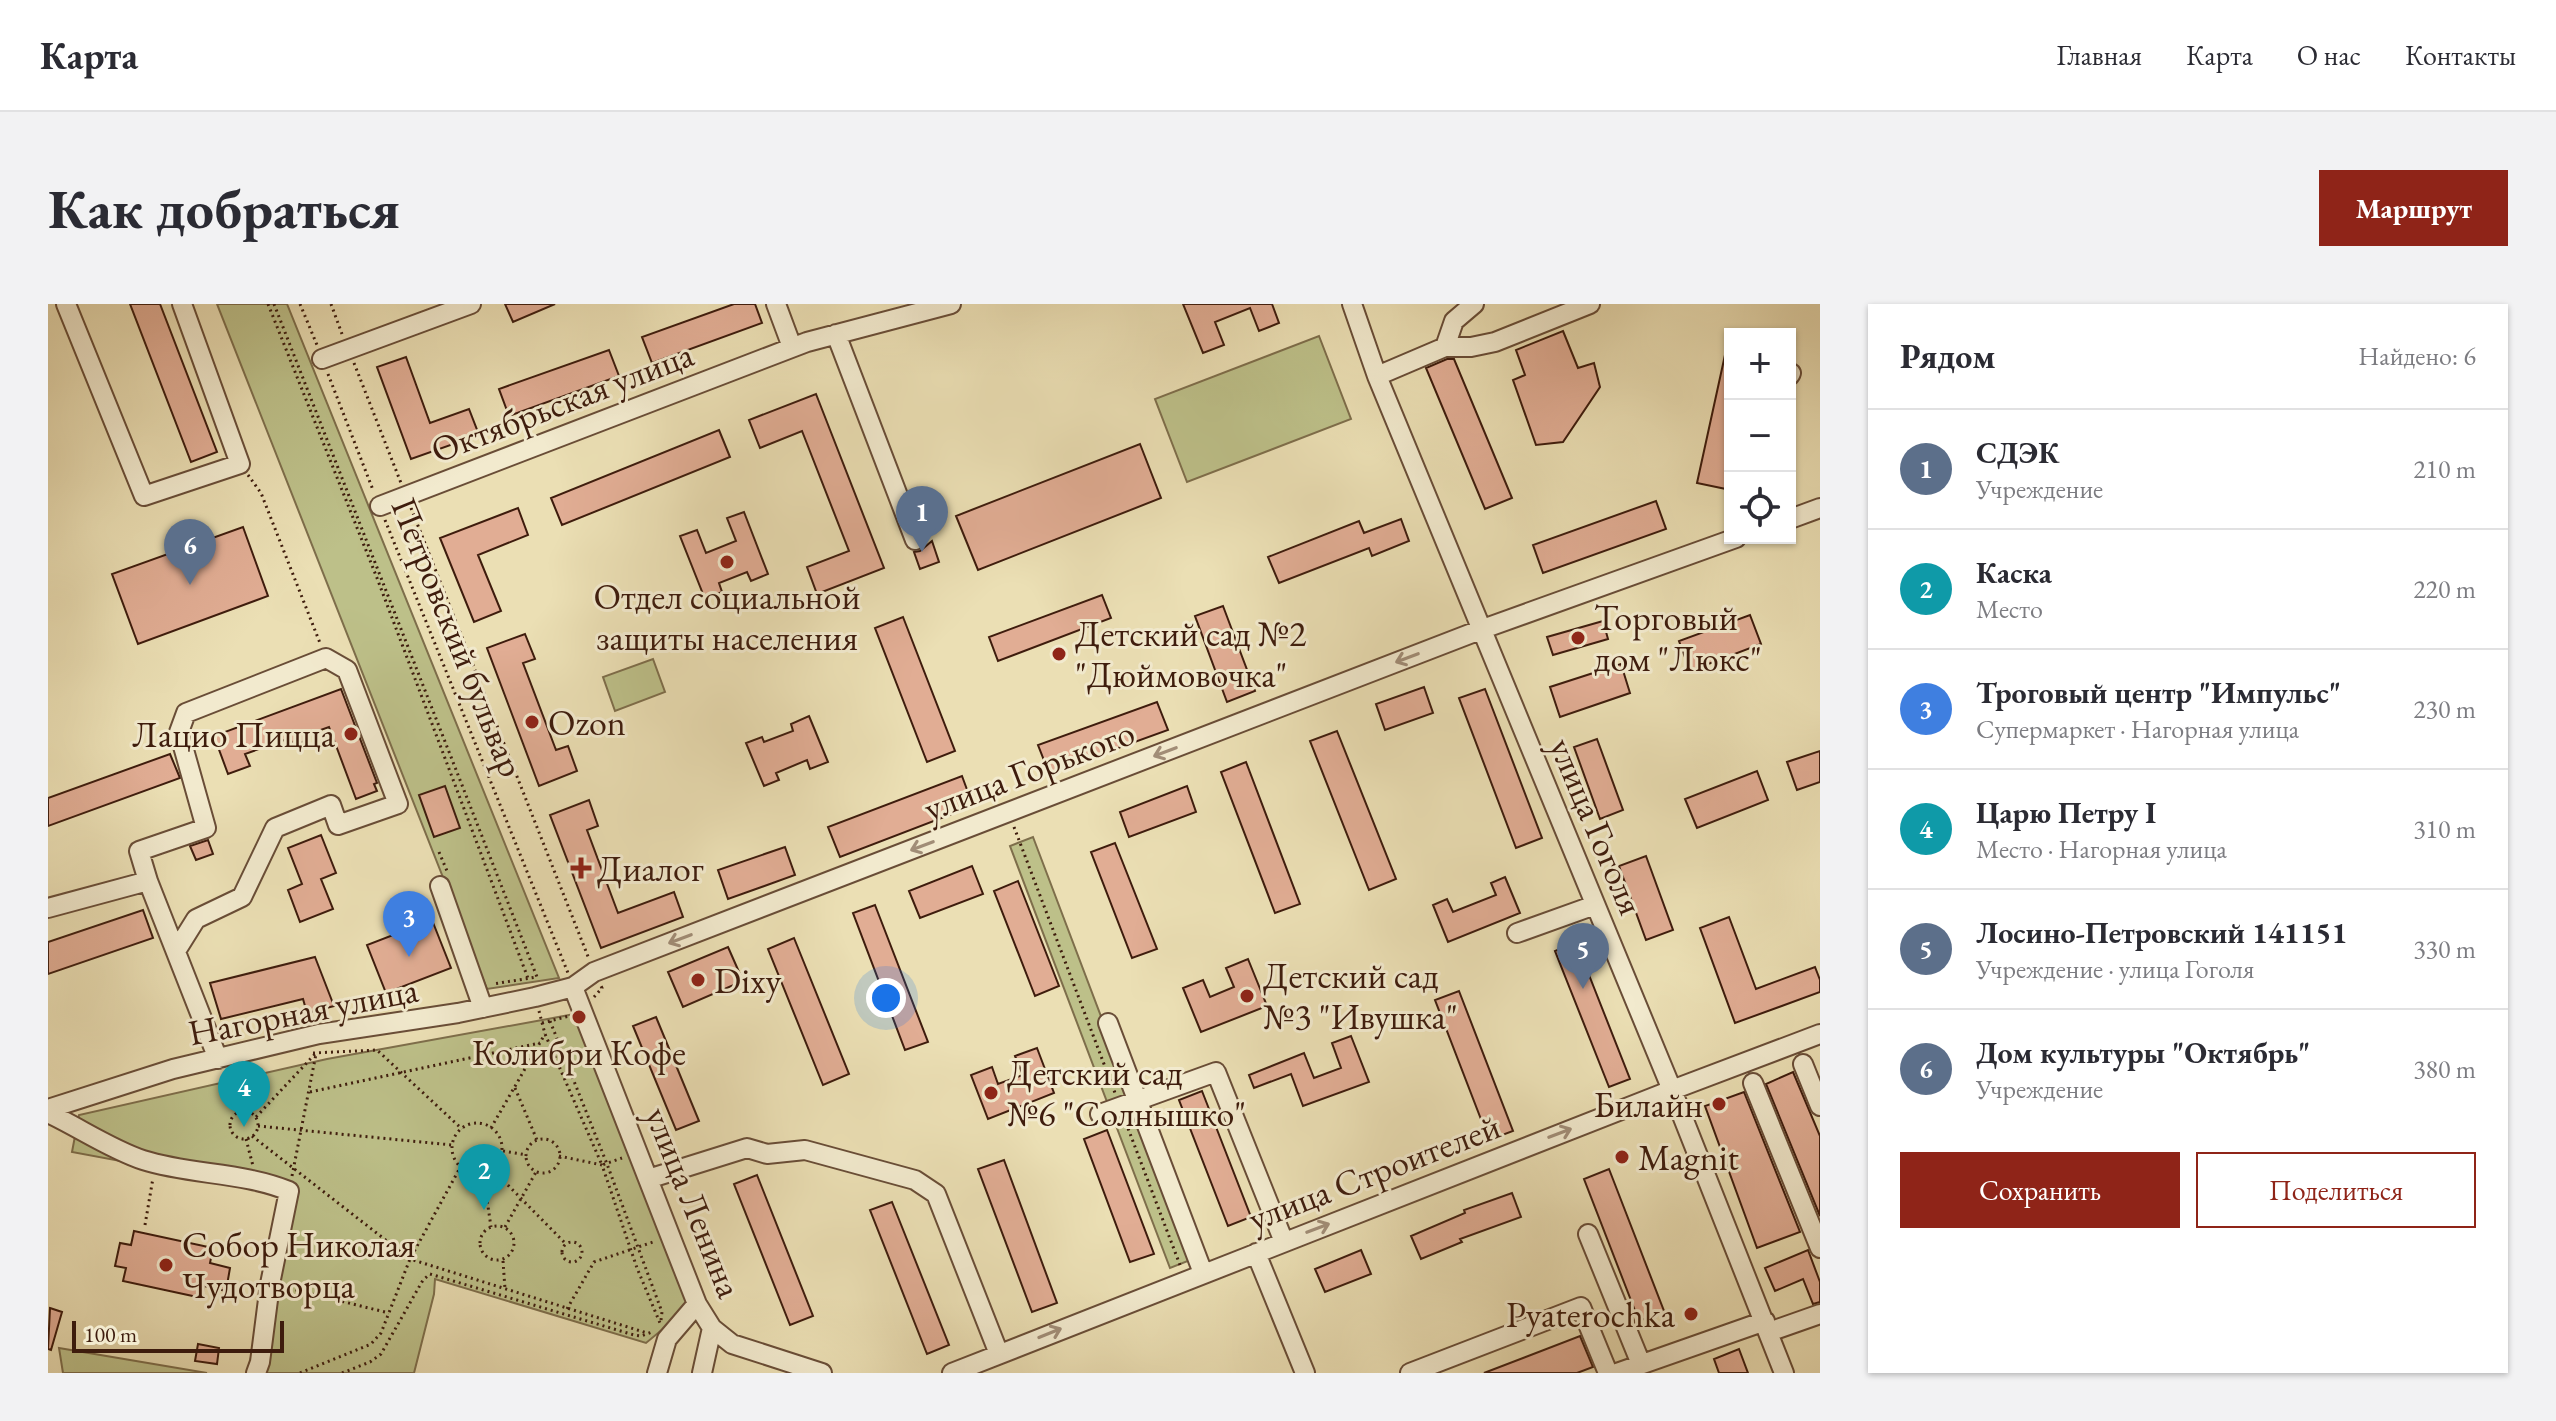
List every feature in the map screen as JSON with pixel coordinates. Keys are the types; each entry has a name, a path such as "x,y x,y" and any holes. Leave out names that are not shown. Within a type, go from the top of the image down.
{"street":[{"path":"66,304 144,496 240,464 182,304"},
{"path":"322,359 471,304"},
{"path":"776,304 792,347"},
{"name":"Октябрьская улица","path":"380,506 792,347 951,304"},
{"name":"улица Гоголя","path":"1352,304 1377,376 1672,1090 1784,1373"},
{"path":"1445,347 1454,321 1474,304"},
{"path":"1377,376 1445,347 1471,347 1495,342 1590,304"},
{"path":"836,334 915,540"},
{"path":"1796,517 1820,508"},
{"name":"улица Горького","path":"573,987 594,972 1480,630 1724,542"},
{"path":"176,951 196,919 242,897 275,828 331,805 338,825 398,804 347,670 326,658 186,713 179,732 206,828 139,851 148,881 218,1059"},
{"path":"48,908 148,881"},
{"path":"440,886 483,1008"},
{"path":"1517,933 1595,905"},
{"name":"Нагорная улица","path":"48,1111 173,1069 318,1043 483,1008 532,988 573,987"},
{"name":"улица Ленина","path":"573,987 697,1304 712,1328 732,1344 822,1373"},
{"path":"1108,1023 1129,1104 1203,1273"},
{"name":"улица Строителей","path":"952,1373 1820,1034"},
{"path":"1803,1064 1820,1106"},
{"path":"1100,1114 1216,1072 1284,1242"},
{"path":"1753,1083 1820,1248"},
{"path":"48,1111 142,1160 257,1181 289,1191 256,1373"},
{"path":"648,1179 747,1148 767,1154 805,1150 915,1180 936,1194 999,1354"},
{"path":"1588,1234 1654,1365"},
{"path":"1256,1253 1305,1373"},
{"path":"657,1373 659,1332 697,1304"},
{"path":"1410,1373 1581,1307 1608,1373"},
{"path":"1617,1373 1654,1365 1767,1326 1820,1314"},
{"path":"702,1373 712,1328"}],"path":[{"path":"271,304 537,977 532,988"},
{"path":"271,304 532,988 545,1034 605,1164 659,1332"},
{"name":"Петровский бульвар","path":"300,304 573,987"},
{"path":"331,304 594,972"},
{"path":"240,464 261,493 326,658"},
{"path":"1009,813 1129,1104 1185,1280"},
{"path":"493,984 532,988"},
{"path":"550,1021 662,1312 659,1332"},
{"path":"491,1128 545,1034"},
{"path":"289,1191 318,1043"},
{"path":"256,1117 318,1043"},
{"path":"301,1056 318,1043 377,1050 462,1129"},
{"path":"310,1092 540,1043"},
{"path":"218,1059 238,1112"},
{"path":"515,1087 537,1140"},
{"path":"248,1111 256,1117 258,1126 252,1136 246,1139 236,1137 231,1129 231,1119 238,1112 248,1111"},
{"path":"472,1123 491,1128 499,1135 502,1150 496,1165 483,1172 467,1171 455,1160 452,1145 458,1131 472,1123"},
{"path":"258,1126 452,1145"},
{"path":"252,1136 410,1259 567,1309 659,1332"},
{"path":"246,1139 257,1181"},
{"path":"537,1140 551,1141 560,1151 559,1164 549,1173 536,1172 527,1162 527,1149 537,1140"},
{"path":"502,1150 527,1155"},
{"path":"559,1156 605,1164 629,1155"},
{"path":"145,1225 155,1163"},
{"path":"300,1373 371,1344 381,1333 410,1259 461,1166"},
{"path":"491,1168 565,1243"},
{"path":"483,1172 491,1227"},
{"path":"505,1227 536,1172"},
{"path":"491,1227 505,1227 514,1237 513,1251 503,1260 490,1259 481,1249 481,1236 491,1227"},
{"path":"572,1241 579,1244 581,1258 568,1262 562,1257 561,1250 565,1243 572,1241"},
{"path":"567,1309 594,1262 631,1249"},
{"path":"503,1260 505,1289"},
{"path":"342,1373 381,1354 423,1280 430,1274 634,1335 659,1332"},
{"path":"270,1284 389,1313"}],"green space":[{"path":"217,304 287,304 559,978 487,989"},
{"path":"1319,336 1351,419 1187,482 1155,399"},
{"path":"653,659 665,692 615,711 603,677"},
{"path":"1033,837 1193,1259 1170,1268 1010,846"},
{"path":"575,1014 692,1305 646,1343 435,1279 414,1373 248,1373 282,1191 72,1152 79,1115 327,1059"},
{"path":"59,1348 207,1373 63,1373"}],"building":[{"path":"130,304 160,304 217,452 191,462"},
{"path":"505,304 555,304 513,322"},
{"path":"734,304 755,304 762,323 652,363 642,337"},
{"path":"1183,304 1272,304 1279,323 1259,331 1250,308 1215,322 1224,345 1203,353"},
{"path":"1563,331 1578,368 1594,363 1600,387 1563,442 1536,445 1513,380 1525,375 1516,350"},
{"path":"609,350 619,376 509,416 499,389"},
{"path":"406,357 430,423 469,409 479,435 411,459 377,367"},
{"path":"1454,359 1512,498 1485,509 1426,368"},
{"path":"1724,360 1724,489 1697,483"},
{"path":"816,394 884,568 817,594 807,567 849,551 802,431 760,448 749,420"},
{"path":"719,430 730,457 562,525 551,498"},
{"path":"1140,444 1161,498 978,570 956,516"},
{"path":"1656,501 1666,529 1543,573 1533,545"},
{"path":"518,508 528,535 478,555 501,611 474,622 440,538"},
{"name":"Отдел социальной защиты населения","path":"744,512 768,574 751,581 747,572 719,583 722,592 705,599 680,536 697,530 706,553 736,541 727,518"},
{"path":"1401,519 1409,541 1372,556 1369,548 1279,583 1268,557 1359,521 1364,533"},
{"path":"243,527 268,596 138,644 112,574"},
{"path":"932,541 939,562 920,569 914,552"},
{"path":"1102,595 1111,618 998,661 989,637"},
{"path":"1223,606 1255,691 1227,702 1195,616"},
{"path":"1750,615 1761,644 1690,671 1679,641"},
{"path":"903,617 955,751 927,762 875,628"},
{"name":"Торговый дом \"Люкс\"","path":"1603,621 1608,639 1553,655 1547,637"},
{"path":"525,634 535,659 523,663 556,750 568,746 577,771 539,786 487,648"},
{"path":"1621,664 1630,693 1560,717 1550,687"},
{"path":"1424,687 1433,713 1385,730 1376,704"},
{"path":"341,689 377,783 374,784 377,791 356,799 329,727 306,735 308,740 293,745 290,738 245,754 250,766 228,774 214,736"},
{"path":"1485,689 1542,838 1516,848 1459,698"},
{"path":"1157,702 1168,730 1049,773 1038,745"},
{"path":"809,716 828,762 810,769 807,760 776,773 779,780 764,786 746,743 762,737 764,742 793,731 791,724"},
{"path":"1337,731 1396,879 1369,890 1310,741"},
{"path":"1597,739 1623,810 1600,819 1574,747"},
{"path":"1820,751 1820,782 1797,790 1787,762"},
{"path":"170,754 180,778 48,826 48,798"},
{"path":"1246,762 1300,904 1275,913 1221,772"},
{"path":"1757,771 1768,800 1697,828 1685,799"},
{"path":"962,776 973,806 840,857 828,827"},
{"path":"445,786 460,828 434,837 419,795"},
{"path":"1187,786 1196,812 1129,837 1120,812"},
{"path":"589,800 598,826 587,830 618,913 674,892 683,917 601,948 550,815"},
{"path":"321,835 336,873 321,879 333,909 300,922 288,890 302,884 288,848"},
{"path":"208,840 213,854 196,860 190,846"},
{"path":"1115,843 1157,949 1132,958 1091,852"},
{"path":"785,847 795,875 728,899 718,870"},
{"path":"1646,856 1673,930 1646,940 1619,866"},
{"path":"972,866 983,894 920,918 909,891"},
{"path":"1505,877 1520,913 1448,942 1433,905 1447,899 1453,912 1496,895 1491,883"},
{"path":"1018,881 1059,986 1035,996 994,891"},
{"path":"875,905 928,1042 905,1050 853,913"},
{"path":"143,910 153,938 48,974 48,942"},
{"path":"1729,917 1756,989 1815,967 1820,992 1735,1023 1700,928"},
{"path":"432,920 451,968 386,993 367,945"},
{"path":"794,938 849,1074 823,1085 768,949"},
{"path":"1576,942 1630,1079 1609,1087 1555,951"},
{"path":"728,947 743,981 683,1007 668,972"},
{"path":"315,957 334,1006 307,1013 303,999 221,1019 210,983"},
{"name":"Детский сад №3 \"Ивушка\"","path":"1248,959 1267,1006 1201,1032 1183,988 1203,980 1210,997 1234,987 1226,968"},
{"path":"1459,991 1513,1131 1489,1140 1435,1000"},
{"path":"656,1017 699,1121 676,1130 633,1026"},
{"path":"1351,1036 1369,1082 1303,1106 1291,1074 1254,1088 1249,1075 1304,1053 1314,1078 1341,1068 1332,1043"},
{"name":"Детский сад №6 \"Солнышко\"","path":"1037,1048 1054,1093 988,1119 971,1075 992,1067 998,1084 1023,1075 1015,1056"},
{"path":"1793,1072 1820,1136 1820,1216 1766,1084"},
{"path":"1202,1091 1251,1217 1228,1226 1179,1100"},
{"path":"1744,1092 1800,1232 1757,1248 1705,1106"},
{"path":"1107,1130 1154,1254 1130,1262 1084,1139"},
{"path":"1004,1160 1057,1303 1032,1312 978,1169"},
{"path":"1609,1169 1664,1311 1639,1321 1584,1179"},
{"path":"757,1175 813,1316 790,1325 734,1184"},
{"path":"1512,1193 1521,1217 1460,1239 1462,1242 1421,1259 1411,1236 1465,1213 1464,1210"},
{"path":"892,1202 949,1345 927,1354 870,1210"},
{"name":"Собор Николая Чудотворца","path":"134,1231 213,1248 210,1263 230,1268 226,1291 204,1286 202,1298 123,1281 126,1268 115,1266 120,1243 131,1245"},
{"path":"1361,1250 1371,1274 1325,1292 1315,1269"},
{"path":"1808,1250 1820,1282 1820,1302 1813,1304 1803,1279 1775,1291 1765,1268"},
{"path":"50,1308 62,1312 51,1350 48,1349"},
{"path":"1580,1336 1593,1367 1577,1373 1484,1373"},
{"path":"198,1344 219,1348 217,1364 195,1361"},
{"path":"1739,1349 1748,1373 1719,1373 1714,1359"}],"place":[{"name":"СДЭК","path":"922,552"},
{"name":"Отдел социальной защиты населения","path":"727,562"},
{"name":"Дом культуры \"Октябрь\"","path":"190,585"},
{"name":"Торговый дом \"Люкс\"","path":"1578,638"},
{"name":"Детский сад №2 \"Дюймовочка\"","path":"1059,654"},
{"name":"Ozon","path":"532,722"},
{"name":"Лацио Пицца","path":"351,734"},
{"name":"Диалог","path":"581,868"},
{"name":"Троговый центр \"Импульс\"","path":"409,957"},
{"name":"Dixy","path":"698,980"},
{"name":"Лосино-Петровский 141151","path":"1583,989"},
{"name":"Детский сад №3 \"Ивушка\"","path":"1247,996"},
{"name":"Колибри Кофе","path":"579,1017"},
{"name":"Детский сад №6 \"Солнышко\"","path":"991,1093"},
{"name":"Билайн","path":"1719,1104"},
{"name":"Царю Петру I","path":"244,1127"},
{"name":"Magnit","path":"1622,1157"},
{"name":"Каска","path":"484,1210"},
{"name":"Собор Николая Чудотворца","path":"166,1265"},
{"name":"Pyaterochka","path":"1691,1314"}]}
